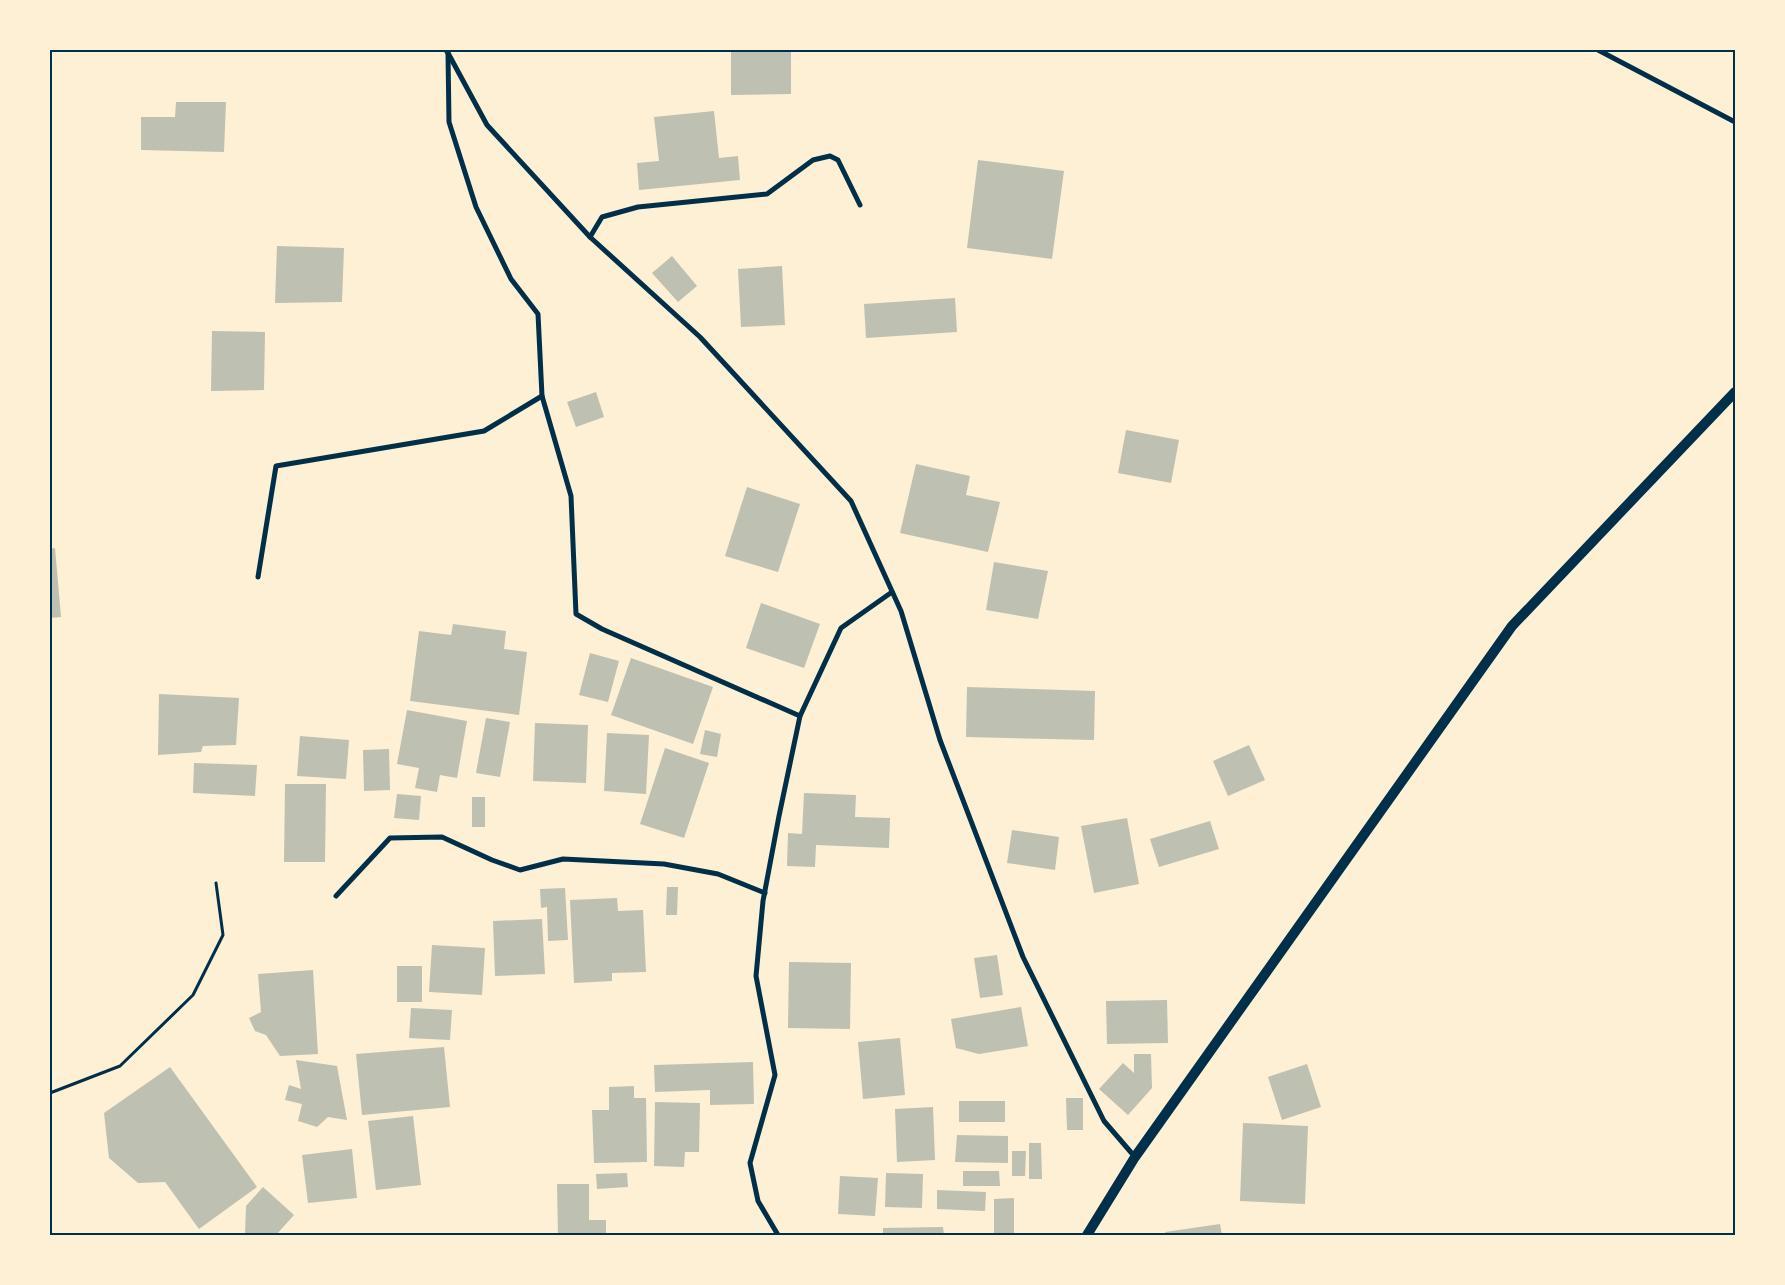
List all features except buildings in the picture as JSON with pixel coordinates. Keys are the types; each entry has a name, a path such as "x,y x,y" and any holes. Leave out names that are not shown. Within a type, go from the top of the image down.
{"main road":[{"path":"1087,1235 1135,1157 1512,626 1735,392"}],"street":[{"path":"1598,50 1735,122"},
{"path":"447,52 487,124 590,237 700,337 851,501 901,611 940,740 1023,957 1104,1121 1135,1157"},
{"path":"447,52 449,122 476,208 511,279 538,314 542,396 571,496 576,614 602,628 800,716"},
{"path":"590,237 602,217 638,207 767,194 813,160 830,156 838,160 860,205"},
{"path":"258,577 276,466 484,431 542,396"},
{"path":"778,1235 758,1201 750,1163 775,1076 756,976 765,893 800,716 841,628 892,592"},
{"path":"336,896 390,838 442,837 492,860 520,870 563,859 664,864 718,874 765,893"}],"path":[{"path":"50,1093 120,1066 193,994 223,935 216,883"}]}
